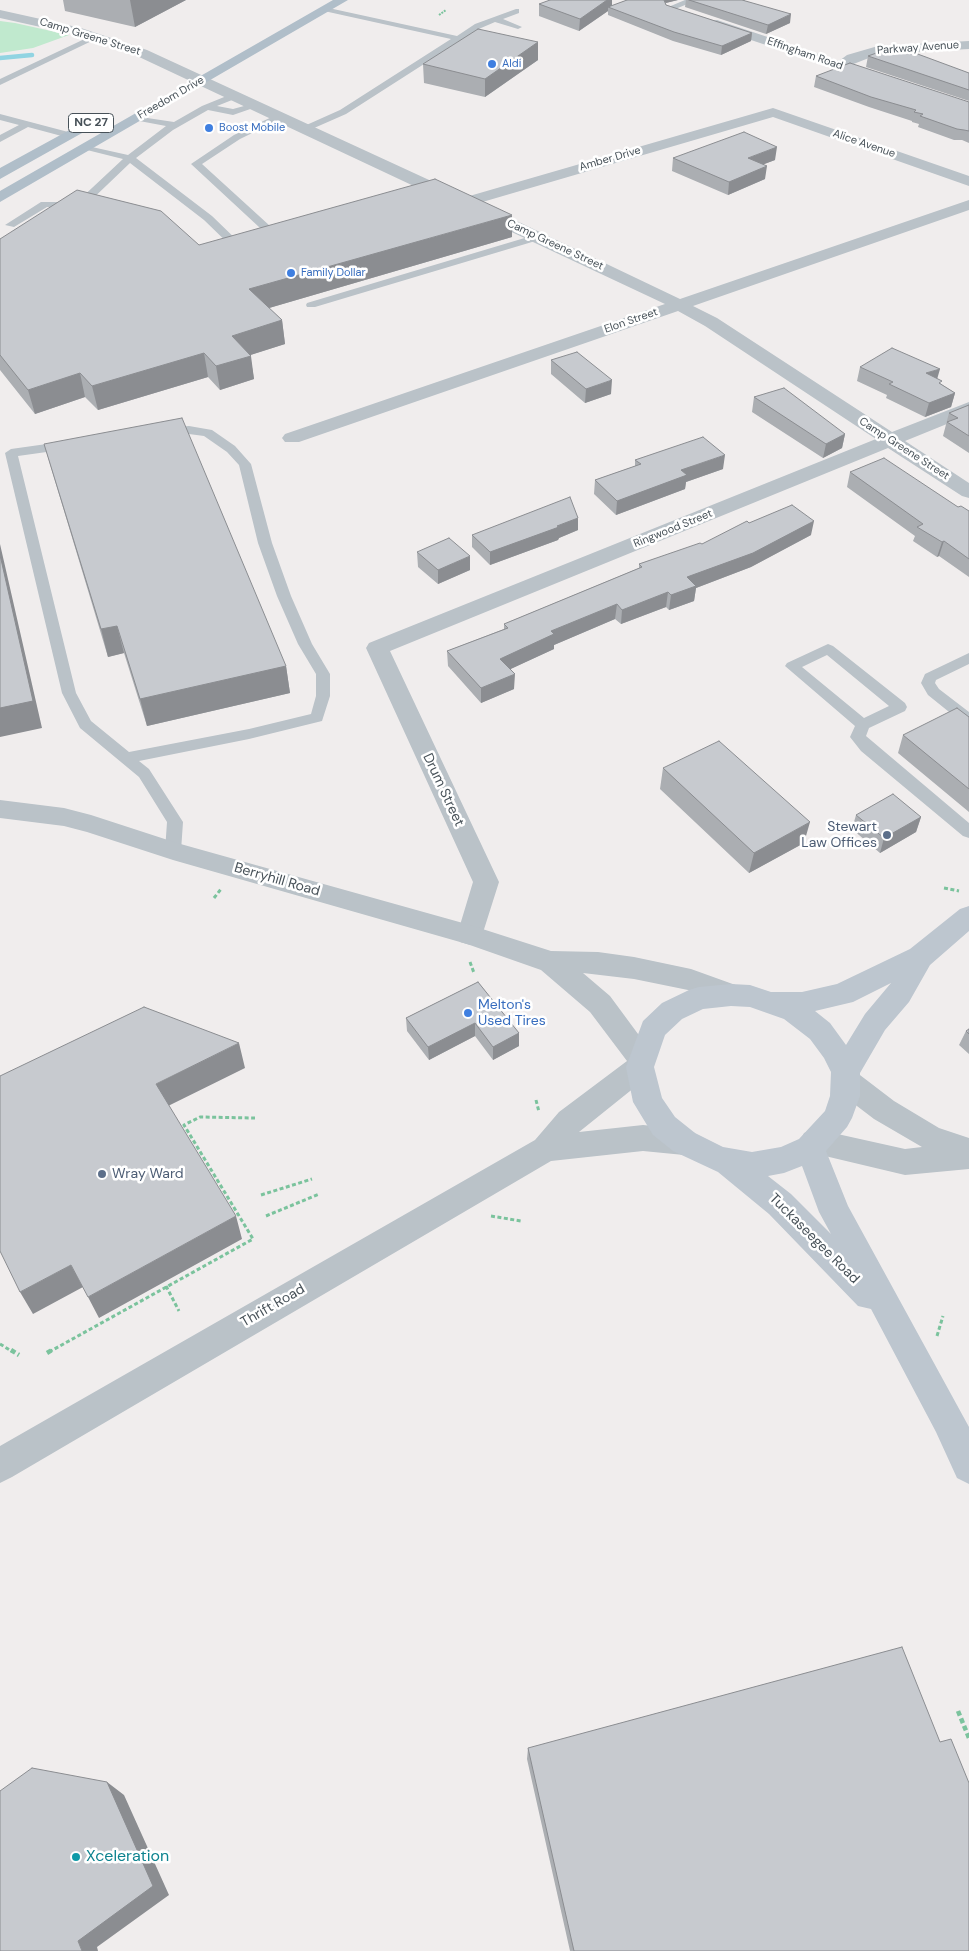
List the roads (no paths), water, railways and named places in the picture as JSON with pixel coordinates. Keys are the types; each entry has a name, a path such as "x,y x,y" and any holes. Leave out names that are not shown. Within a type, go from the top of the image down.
{"main road":[{"name":"Freedom Drive","path":"0,197 342,0"},
{"name":"Freedom Drive","path":"175,75 198,62"},
{"name":"NC 27","path":"0,174 102,116"},
{"path":"845,1076 875,1022 899,994 920,957 966,904"},
{"path":"771,1002 802,1003 843,994 920,957"},
{"path":"731,995 750,996 771,1002 794,1011 820,1031 835,1051 845,1076 845,1096 837,1118 813,1145 784,1160 752,1164 719,1160 684,1142 664,1126 648,1102 640,1062 654,1029 672,1011 699,998 731,995"},
{"name":"Tuckaseegee Road","path":"813,1145 835,1212 895,1321 959,1419 969,1466"},
{"name":"Tuckaseegee Road","path":"728,1162 780,1204 895,1321"}],"street":[{"path":"670,8 688,14"},
{"name":"Camp Greene Street","path":"0,14 96,37 142,53 175,75 201,81 679,304 711,322 969,492"},
{"name":"Effingham Road","path":"706,20 887,81"},
{"name":"Parkway Avenue","path":"841,66 852,58 878,50 969,45"},
{"name":"Alice Avenue","path":"758,116 773,112 969,181"},
{"name":"Amber Drive","path":"463,203 758,116"},
{"name":"Elon Street","path":"292,438 969,205"},
{"name":"Ringwood Street","path":"377,648 969,408"},
{"name":"Drum Street","path":"377,648 486,882 470,935"},
{"name":"Berryhill Road","path":"0,809 64,817 174,851 470,935 551,962 634,968 691,980 731,995"},
{"name":"Berryhill Road","path":"551,962 600,1004 640,1062"},
{"name":"Thrift Road","path":"0,1465 546,1149 570,1121 640,1062"},
{"path":"845,1076 884,1110 929,1137 969,1151"},
{"name":"Thrift Road","path":"546,1149 643,1138 684,1142"},
{"path":"813,1145 906,1162 969,1156"}],"lane":[{"path":"670,8 693,0"},
{"path":"327,9 476,42"},
{"path":"305,129 343,112 478,26 516,11"},
{"path":"494,19 518,28"},
{"path":"0,82 96,37"},
{"path":"0,231 5,223 45,204 85,206 100,184 130,158 174,126 234,96"},
{"path":"209,107 233,112 255,106"},
{"path":"86,147 130,158 208,218 240,249 272,240 196,164 237,137 278,116"},
{"path":"0,117 69,135"},
{"path":"137,118 174,126"},
{"path":"0,139 27,124"},
{"path":"423,196 440,192"},
{"path":"311,305 538,237"},
{"path":"126,758 249,734 316,717 323,696 323,674 305,644 284,596 265,543 245,464 230,449 208,433 189,430 144,434"},
{"path":"86,442 11,453 69,693 85,724 144,773 174,822 174,851"},
{"path":"863,725 792,666 828,649 900,706 863,725 858,737 866,747 969,832"},
{"path":"969,658 930,677 928,683 933,692 969,720"}],"waterway":[{"path":"0,58 32,55"}],"place":[{"name":"Aldi","path":"492,64"},
{"name":"Boost Mobile","path":"209,128"},
{"name":"Family Dollar","path":"291,273"},
{"name":"Stewart Law Offices","path":"887,835"},
{"name":"Melton's Used Tires","path":"468,1013"},
{"name":"Wray Ward","path":"102,1174"},
{"name":"Xceleration","path":"76,1857"}]}
